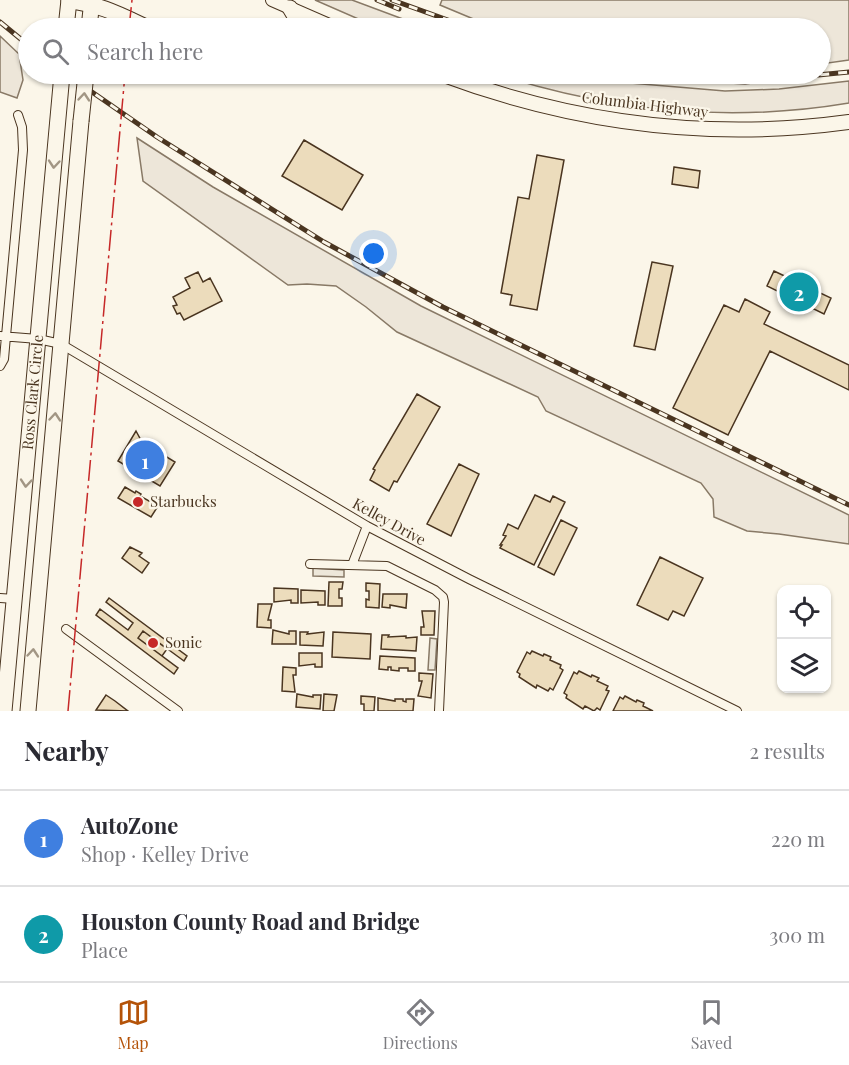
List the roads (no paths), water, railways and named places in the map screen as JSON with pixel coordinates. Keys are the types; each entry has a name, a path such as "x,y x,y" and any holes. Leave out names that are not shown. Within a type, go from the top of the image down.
{"highway":[{"path":"67,18 69,0 92,2 126,18"},
{"path":"90,18 92,2"},
{"path":"290,8 296,18"},
{"name":"Ross Clark Circle","path":"4,711 7,599 39,339 61,84"},
{"name":"Ross Clark Circle","path":"28,705 85,84"},
{"path":"7,599 38,600"},
{"path":"6,694 28,705"}],"main road":[{"path":"272,0 313,18"},
{"name":"Columbia Highway","path":"471,84 542,105 662,127 754,130 849,122"}],"street":[{"path":"0,366 4,359 3,336 23,150 22,127 18,115"},
{"name":"Kelley Drive","path":"3,336 39,339 61,344 367,526 737,711"},
{"path":"352,565 367,526"},
{"path":"310,564 387,566 435,590 443,597 439,711"},
{"path":"66,629 178,711"}],"railway":[{"path":"377,0 399,9"},
{"path":"392,0 442,18"},
{"path":"0,22 18,37"},
{"path":"831,74 849,72"},
{"path":"80,84 157,137 324,242 443,307 849,505"}],"place":[{"name":"Houston County Road and Bridge","path":"799,292"},
{"name":"AutoZone","path":"145,460"},
{"name":"Starbucks","path":"138,502"},
{"name":"Sonic","path":"153,643"}]}
